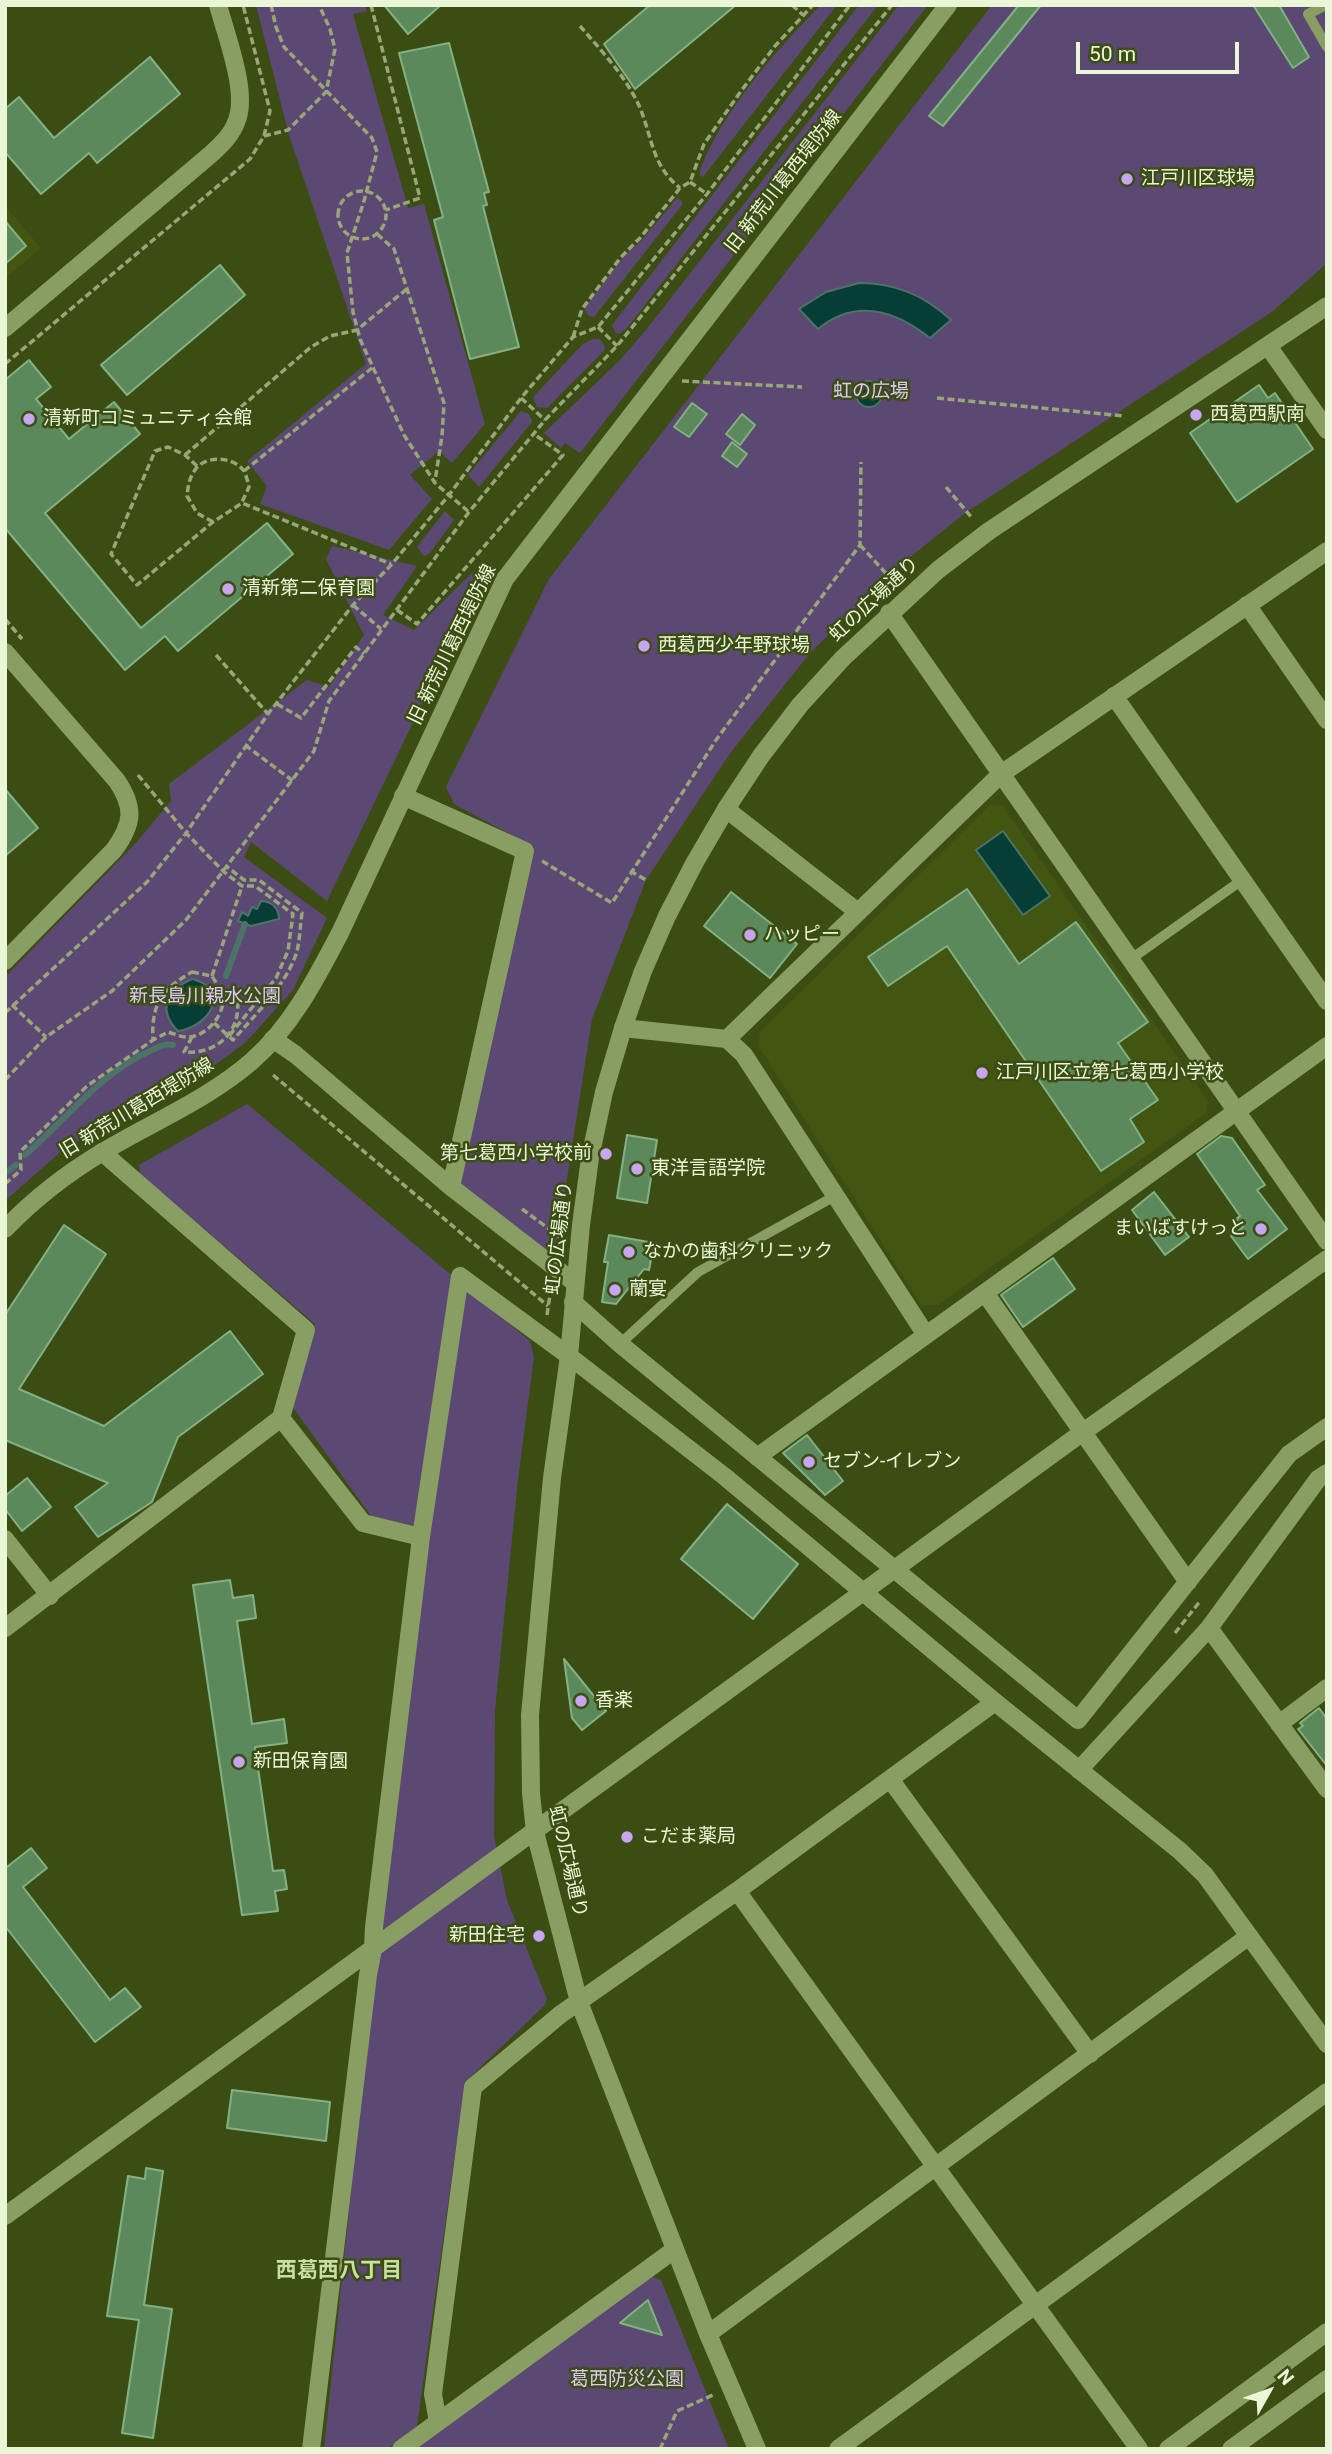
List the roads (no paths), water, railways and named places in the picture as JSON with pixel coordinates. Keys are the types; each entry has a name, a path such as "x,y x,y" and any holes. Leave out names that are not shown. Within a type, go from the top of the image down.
{"street":[{"path":"5,328 210,155 231,133 239,117 240,99 218,5"},
{"name":"旧 新荒川葛西堤防線","path":"5,1229 66,1175 215,1089 254,1059 273,1039 311,989 340,933 505,579 947,5"},
{"name":"虹の広場通り","path":"757,2449 674,2249 579,2002 535,1832 531,1793 530,1715 552,1478 569,1356 590,1158 604,1093 643,971 695,862 761,756 800,705 843,658 938,570 989,531 1327,306"},
{"path":"1268,346 1327,430"},
{"path":"727,1040 1001,774 1327,551"},
{"path":"1247,605 1327,720"},
{"path":"889,613 1327,1241"},
{"path":"5,652 117,781 127,797 130,817 126,834 114,850 5,961"},
{"path":"1114,696 1327,1001"},
{"path":"403,796 525,851 451,1187"},
{"path":"726,809 858,912"},
{"path":"623,1028 727,1040 744,1055 926,1335"},
{"path":"273,1039 296,1055 451,1187 575,1283"},
{"path":"757,1457 1327,1046"},
{"path":"5,1628 281,1418 306,1330 102,1152"},
{"path":"5,2216 535,1832 593,1787 1327,1258"},
{"path":"311,2449 421,1537 460,1276 724,1476 995,1702 1180,1851 1205,1875 1327,2043"},
{"path":"985,1293 1188,1581"},
{"path":"573,1302 620,1344 1078,1720 1289,1454 1327,1427"},
{"path":"281,1418 363,1524 421,1537"},
{"path":"1079,1770 1209,1628 1318,1479 1327,1473"},
{"path":"5,1539 50,1596"},
{"path":"1209,1628 1327,1789"},
{"path":"1279,1724 1327,1688"},
{"path":"438,2422 433,2394 473,2087 579,2002 737,1891 995,1702"},
{"path":"890,1779 1090,2054"},
{"path":"737,1891 1139,2449"},
{"path":"708,2334 1249,1936"},
{"path":"838,2449 1327,2092"},
{"path":"401,2449 674,2249"},
{"path":"1168,2449 1327,2332"},
{"path":"1231,2449 1327,2379"}],"lane":[{"path":"1325,5 1305,10 1327,47"},
{"path":"1130,959 1242,880"},
{"path":"620,1344 698,1272 835,1196"}],"water":[{"path":"859,283 885,285 908,292 920,297 951,320 930,338 903,320 875,311 846,313 818,329 799,309 826,292"},
{"path":"869,381 878,385 882,394 878,403 869,407 860,403 856,394 860,385"},
{"path":"1003,831 1050,896 1023,915 976,850"},
{"path":"261,901 274,906 279,919 251,926 238,921 242,912 248,916 252,907 257,909"},
{"path":"192,979 204,984 211,991 214,999 212,1007 199,1023 178,1031 168,1016 168,1001 176,989"}],"waterway":[{"path":"226,976 245,924"},
{"path":"25,1155 113,1073 157,1048 173,1045"},
{"path":"5,1173 16,1165"}],"place":[{"name":"江戸川区球場","path":"1127,179"},
{"name":"西葛西駅南","path":"1196,415"},
{"name":"清新町コミュニティ会館","path":"29,419"},
{"name":"清新第二保育園","path":"228,589"},
{"name":"西葛西少年野球場","path":"644,646"},
{"name":"ハッピー","path":"750,935"},
{"name":"江戸川区立第七葛西小学校","path":"982,1073"},
{"name":"第七葛西小学校前","path":"606,1154"},
{"name":"東洋言語学院","path":"637,1169"},
{"name":"まいばすけっと","path":"1261,1229"},
{"name":"なかの歯科クリニック","path":"629,1252"},
{"name":"蘭宴","path":"615,1290"},
{"name":"セブン-イレブン","path":"809,1462"},
{"name":"香楽","path":"581,1701"},
{"name":"新田保育園","path":"239,1762"},
{"name":"こだま薬局","path":"627,1837"},
{"name":"新田住宅","path":"539,1936"}],"district":[{"name":"西葛西八丁目","path":"339,2272"}],"park label":[{"name":"虹の広場","path":"871,392"},
{"name":"新長島川親水公園","path":"205,997"},
{"name":"葛西防災公園","path":"627,2380"}]}
